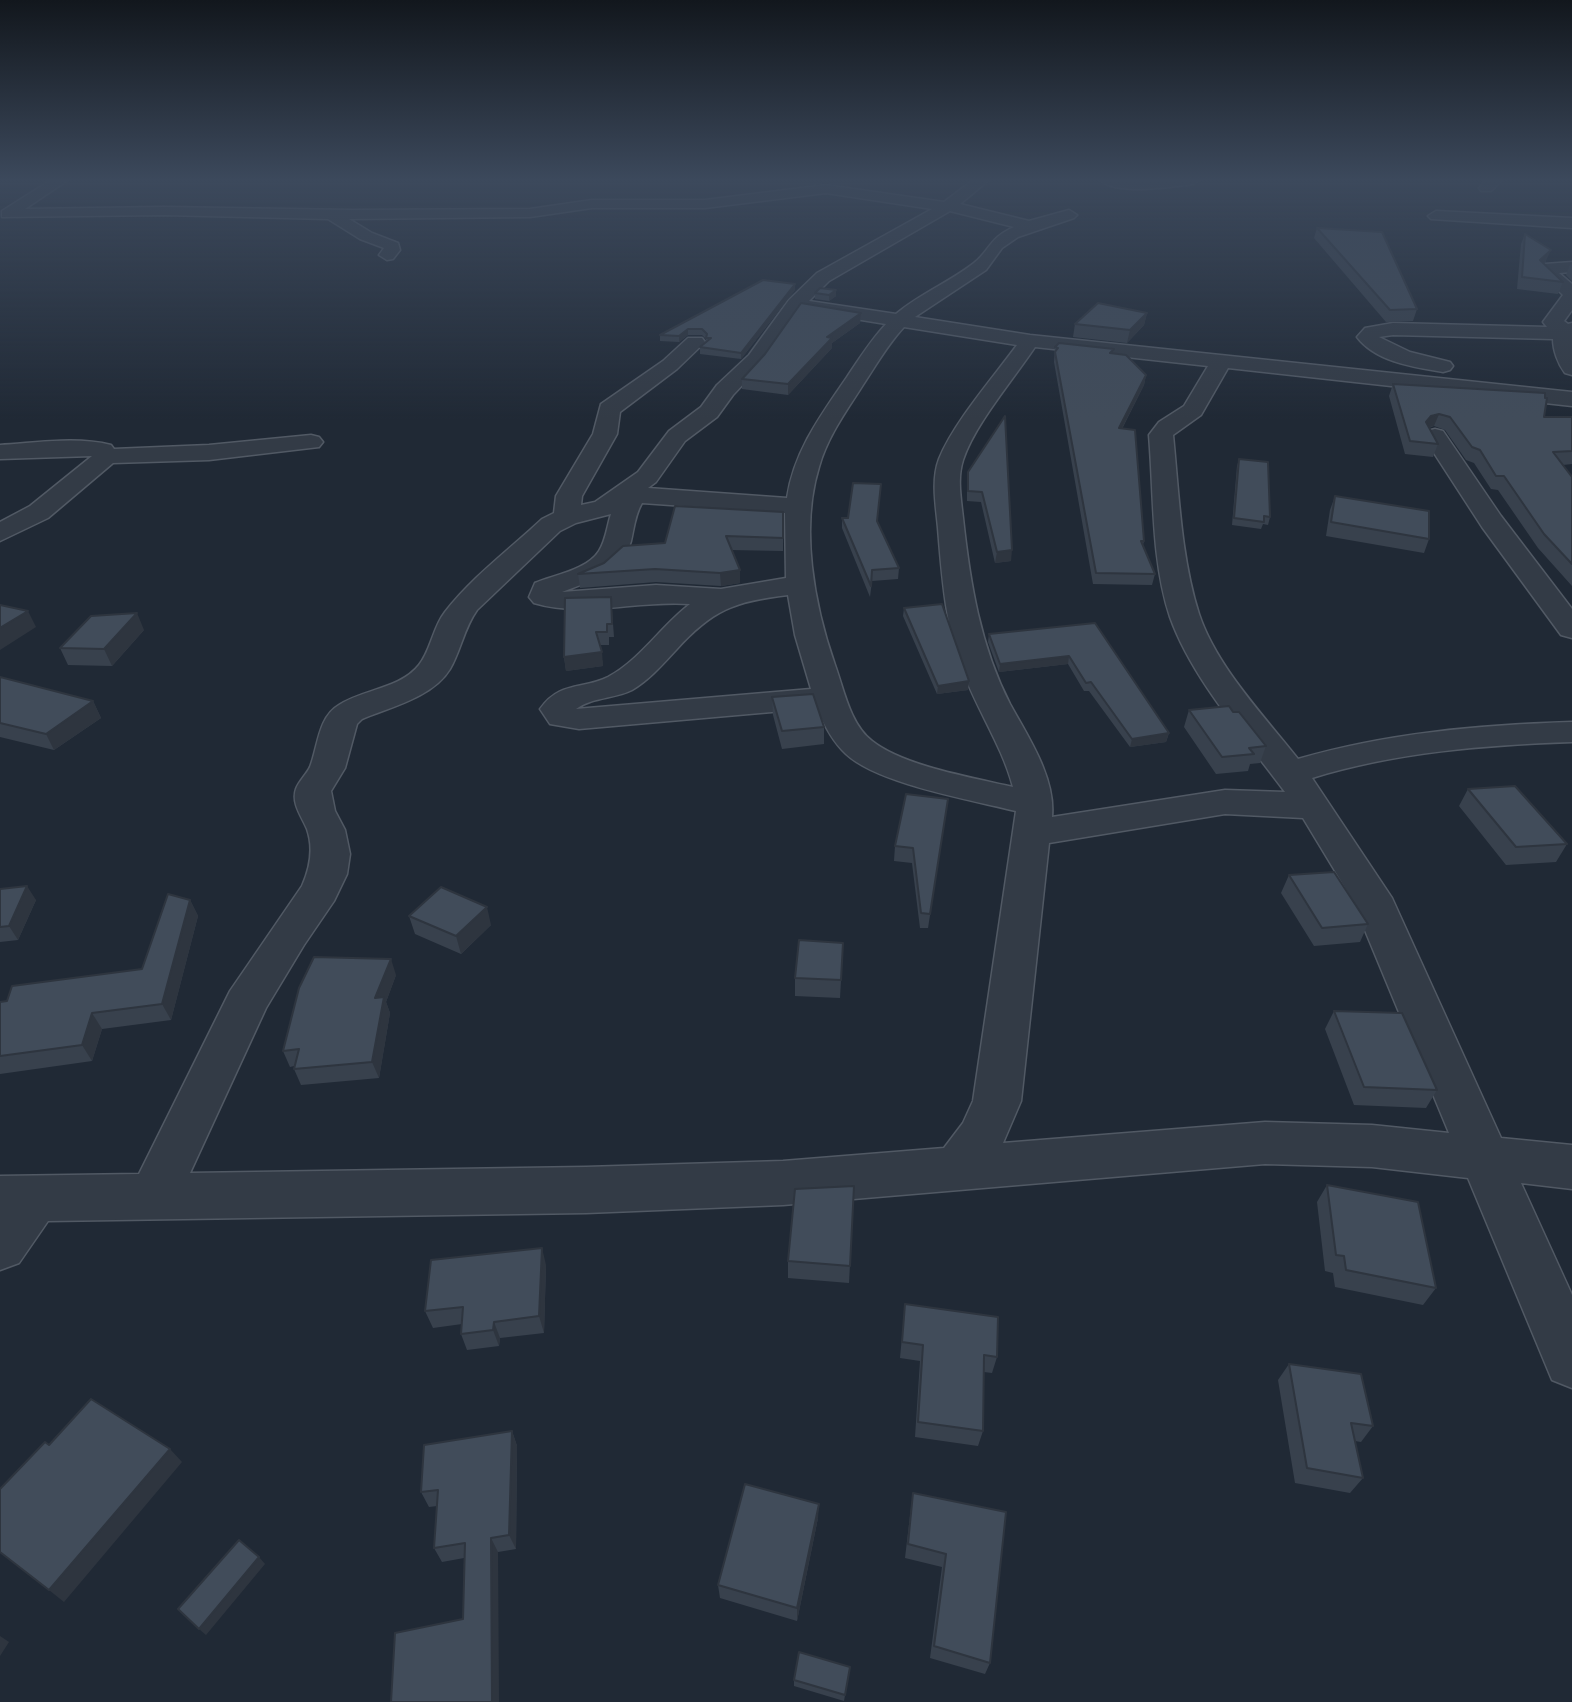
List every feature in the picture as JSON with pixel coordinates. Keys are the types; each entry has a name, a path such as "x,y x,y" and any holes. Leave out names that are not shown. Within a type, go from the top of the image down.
{"street":[{"path":"617,504 647,477 684,429 709,412 725,390 756,359 795,304 822,278 855,259"},
{"path":"987,259 939,290 898,321 849,390 816,445 807,466 801,506 799,585 814,651 841,723 860,749 894,766 1034,818 1225,802 1268,802 1315,807"},
{"path":"1567,332 1553,322 1572,294 1548,271 1551,268 1572,267"},
{"path":"795,304 1030,341 1572,399"},
{"path":"1546,396 1470,372 1411,359 1375,345 1367,337 1373,332 1393,329 1567,332"},
{"path":"1567,332 1563,347 1572,369"},
{"path":"958,1169 982,1136 996,1101 1034,818 1031,779 976,664 962,621 947,481 950,462 959,442 1030,341"},
{"path":"568,517 569,496 605,435 610,409 670,365 695,342"},
{"path":"1221,362 1193,410 1167,427 1161,435 1172,560 1185,616 1224,686 1315,807 1372,898 1572,1360"},
{"path":"1435,436 1491,521 1572,629"},
{"path":"0,533 39,512 107,456 251,450 312,442"},
{"path":"0,452 87,449 103,450 107,456"},
{"path":"154,1197 246,1003 289,934 320,891 327,874 331,854 326,830 316,811 313,791 327,768 341,721 351,712 398,693 423,678 435,667 455,619 467,604 540,534 568,517 617,504 635,496 653,494 801,506"},
{"path":"617,504 624,511 614,550 607,561 545,589 544,597 551,600 578,600 672,593 722,598 799,585"},
{"path":"722,598 701,609 620,683 574,695 561,702 556,709 562,717 579,719 830,697"},
{"path":"1291,773 1343,756 1405,743 1572,732"},
{"path":"0,1245 17,1200 586,1190 783,1183 1265,1143 1372,1146 1572,1167"}],"building":[{"path":"1345,259 1394,259 1417,309 1390,310"},
{"path":"1523,259 1541,259 1563,282 1522,277"},
{"path":"763,280 795,284 741,353 700,347 711,338 706,338 707,334 702,329 688,329 679,336 660,335"},
{"path":"820,288 836,290 829,295 815,293"},
{"path":"801,303 861,313 827,337 832,338 788,384 742,379 765,354"},
{"path":"1098,303 1147,313 1130,330 1075,324"},
{"path":"1059,343 1114,349 1110,353 1126,355 1146,375 1119,428 1135,430 1144,541 1141,541 1155,574 1096,573 1055,352"},
{"path":"1393,384 1545,393 1547,398 1544,417 1572,417 1572,451 1553,452 1572,477 1572,564 1544,534 1504,476 1496,476 1480,450 1472,447 1450,417 1439,414 1431,416 1426,422 1438,444 1410,441"},
{"path":"1005,416 1012,550 997,552 982,492 968,491 968,472"},
{"path":"1239,459 1268,462 1270,517 1264,516 1264,522 1234,518"},
{"path":"853,483 881,484 877,521 899,568 872,570 871,586 842,518 848,518"},
{"path":"1335,496 1429,511 1429,539 1331,522"},
{"path":"675,506 783,512 783,538 726,536 740,570 720,573 655,569 578,574 604,563 623,546 665,543"},
{"path":"611,597 612,624 607,624 607,632 596,632 602,652 564,657 565,598"},
{"path":"942,604 969,681 938,686 904,608"},
{"path":"0,605 28,611 0,628"},
{"path":"137,613 104,649 60,648 91,616"},
{"path":"1095,623 1169,733 1132,739 1091,682 1086,683 1069,656 1000,664 989,634"},
{"path":"0,677 93,701 46,734 0,723"},
{"path":"813,694 824,727 782,731 772,697"},
{"path":"1229,706 1233,712 1239,712 1266,746 1249,748 1254,754 1222,757 1189,710"},
{"path":"1515,786 1567,844 1516,847 1468,789"},
{"path":"906,794 948,799 930,914 921,913 913,848 895,846"},
{"path":"1334,872 1368,924 1322,928 1289,875"},
{"path":"27,886 9,926 0,927 0,889"},
{"path":"441,887 487,907 456,936 409,916"},
{"path":"168,894 190,900 162,1004 92,1013 82,1045 0,1056 0,1002 7,1001 12,986 142,969"},
{"path":"799,940 843,943 841,980 795,978"},
{"path":"314,957 391,959 375,998 384,997 372,1062 294,1069 299,1049 283,1051 299,988"},
{"path":"1334,1011 1402,1013 1437,1090 1364,1087"},
{"path":"1327,1185 1418,1202 1436,1288 1346,1270 1344,1256 1336,1255"},
{"path":"854,1186 850,1266 788,1261 795,1189"},
{"path":"542,1248 539,1316 494,1322 493,1330 461,1334 463,1307 425,1311 431,1260"},
{"path":"905,1304 998,1317 997,1357 984,1355 983,1431 918,1422 923,1345 902,1342"},
{"path":"1289,1364 1361,1374 1373,1426 1351,1423 1363,1478 1307,1468"},
{"path":"91,1399 170,1449 49,1590 0,1552 0,1489 45,1442 49,1445"},
{"path":"512,1431 509,1535 491,1538 492,1702 391,1702 395,1633 463,1619 465,1543 434,1548 438,1490 421,1492 424,1445"},
{"path":"745,1484 819,1504 797,1608 718,1585"},
{"path":"913,1493 1006,1512 990,1663 934,1646 946,1554 908,1544"},
{"path":"239,1540 259,1557 199,1629 178,1609"},
{"path":"799,1652 850,1667 845,1695 794,1680"}]}
